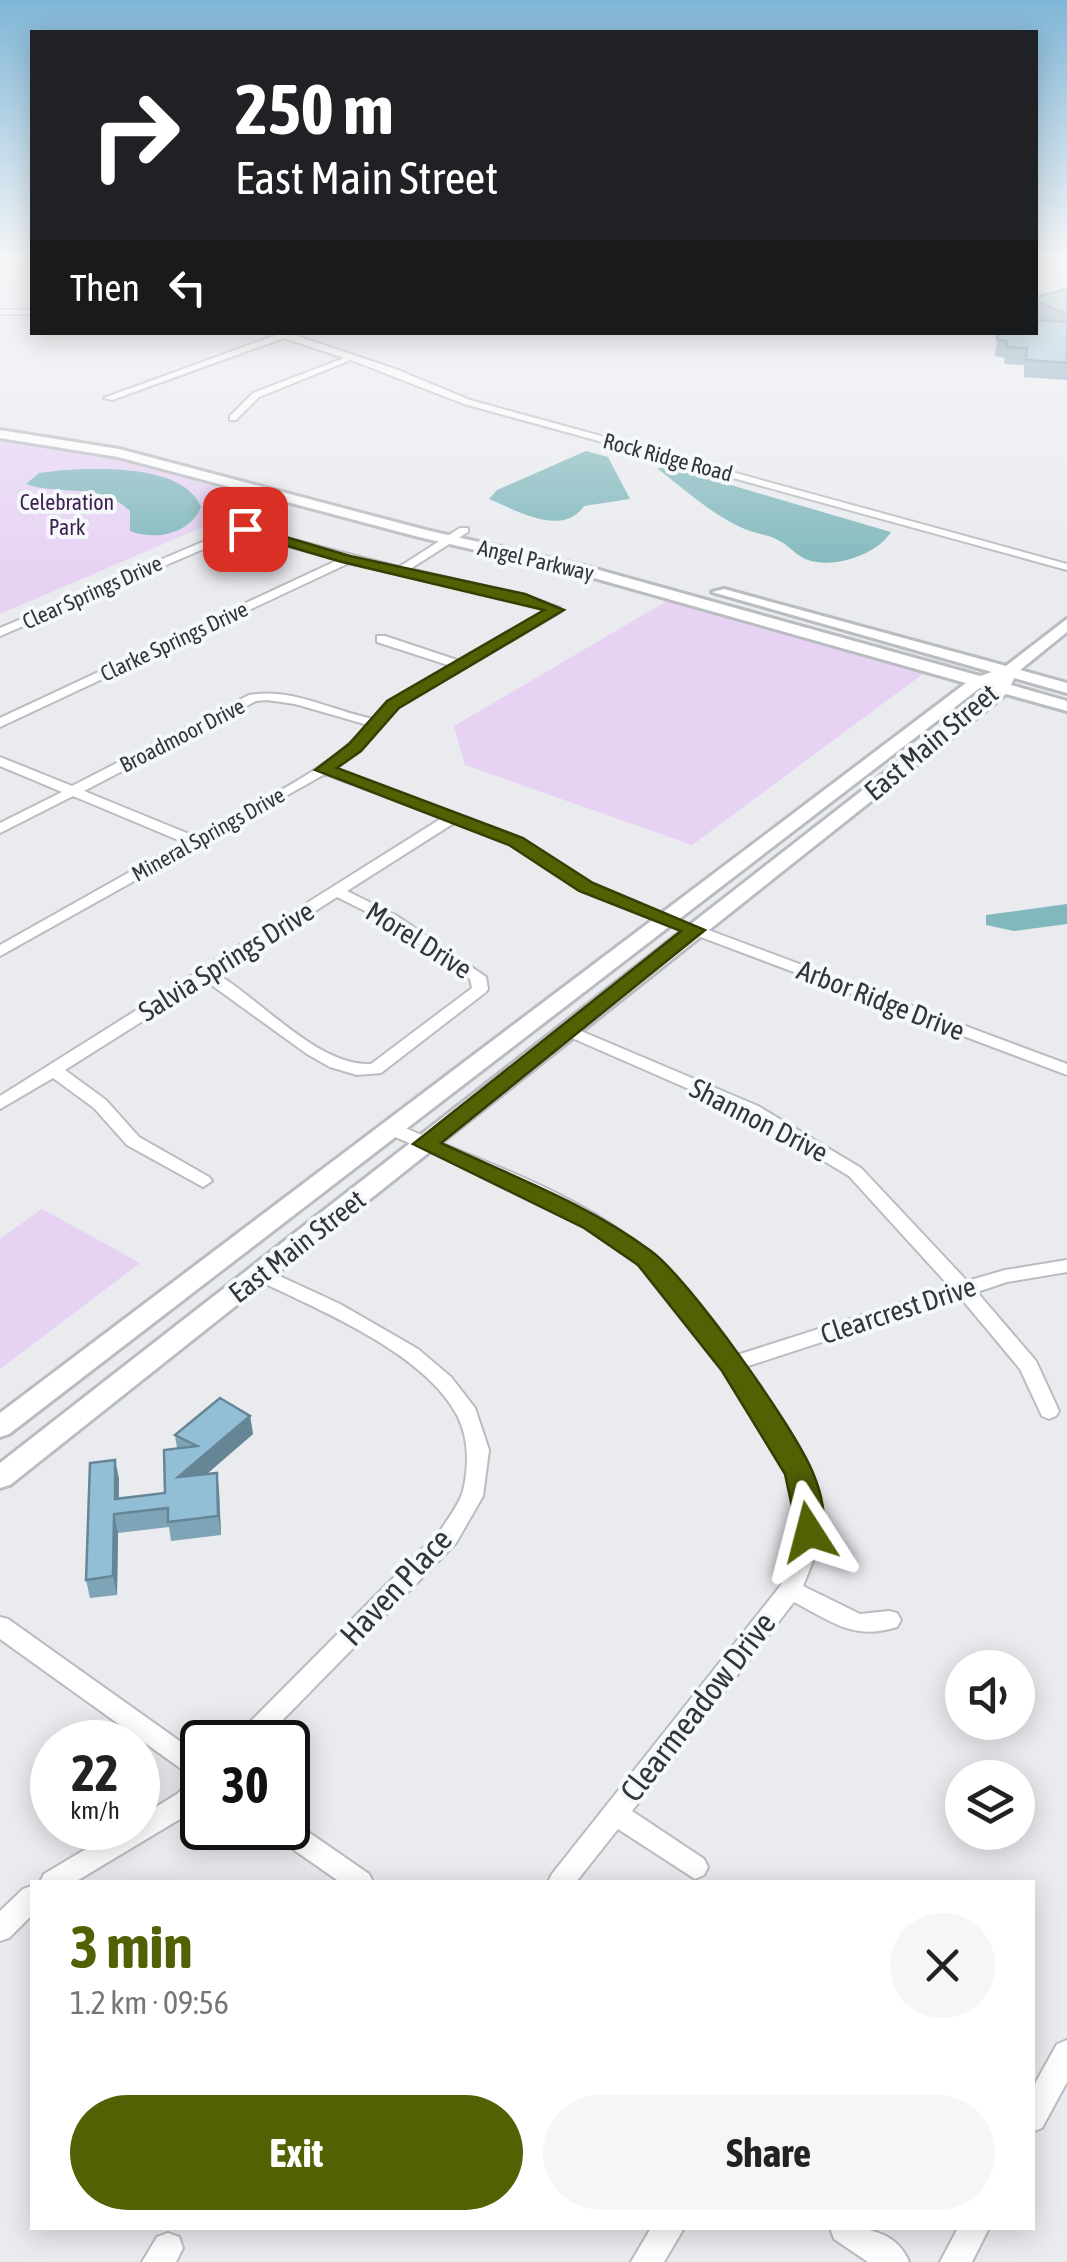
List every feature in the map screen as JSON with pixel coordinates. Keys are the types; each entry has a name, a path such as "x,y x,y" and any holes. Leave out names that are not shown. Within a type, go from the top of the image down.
{"main road":[{"name":"Angel Parkway","path":"0,424 141,445 976,683"},
{"name":"Angel Parkway","path":"0,434 119,453 464,537 604,561 1004,681 1067,706"},
{"path":"1004,681 1067,624"},
{"name":"Angel Parkway","path":"1004,681 1067,688"},
{"name":"East Main Street","path":"0,1427 976,683 1004,681"},
{"name":"East Main Street","path":"0,1478 864,798 1004,681"},
{"path":"864,798 856,789 899,742"},
{"path":"666,919 695,930"}],"street":[{"path":"109,398 205,362"},
{"path":"232,418 256,395 343,362"},
{"name":"Rock Ridge Road","path":"353,362 394,372 467,402 1067,567"},
{"name":"Clear Springs Drive","path":"0,632 240,529 348,559"},
{"path":"402,570 464,537"},
{"path":"348,559 418,573 464,537"},
{"name":"Clarke Springs Drive","path":"0,723 348,559"},
{"name":"Mineral Springs Drive","path":"0,951 324,770 355,748 393,705 556,610 418,573"},
{"path":"381,639 462,666"},
{"name":"Broadmoor Drive","path":"0,829 259,697 280,697 336,716 374,723"},
{"path":"0,761 194,842"},
{"path":"324,770 531,848 586,887 666,919"},
{"name":"Salvia Springs Drive","path":"0,1104 452,817"},
{"name":"Morel Drive","path":"206,974 246,996 319,1054 357,1072 375,1070 476,993 482,981 392,920 336,891"},
{"name":"Arbor Ridge Drive","path":"695,930 1067,1070"},
{"name":"Shannon Drive","path":"568,1031 752,1110 854,1172 966,1288 1029,1366 1049,1411"},
{"path":"53,1070 100,1104 133,1141 203,1181"},
{"name":"Clearmeadow Drive","path":"390,1128 624,1242 667,1281 731,1364 799,1472 808,1505 803,1562 790,1590 563,1880"},
{"name":"Clearcrest Drive","path":"731,1364 966,1288 1067,1266"},
{"name":"Haven Place","path":"262,1274 376,1334 444,1379 471,1420 479,1463 468,1505 448,1537 268,1720"},
{"path":"790,1590 858,1624 890,1620"},
{"path":"0,1626 180,1754"},
{"path":"56,1880 180,1806"},
{"path":"615,1814 696,1867"},
{"path":"310,1847 357,1880"},
{"path":"0,1929 30,1900"},
{"path":"1035,2113 1067,2054"},
{"path":"646,2262 668,2230"},
{"path":"849,2230 894,2262"},
{"path":"955,2262 973,2230"}],"green space":[{"name":"Celebration Park","path":"0,439 118,458 271,498 0,614"},
{"path":"667,601 923,674 692,845 465,765 454,726"},
{"path":"42,1209 140,1263 0,1369 0,1239"}],"water":[{"path":"586,451 608,457 630,499 584,506 564,520 551,521 489,499 497,490"},
{"path":"661,466 891,532 876,547 854,558 830,563 808,560 772,537 718,515 658,469"},
{"path":"120,470 161,476 192,493 201,507 189,524 171,533 140,534 130,531 130,511 106,496 26,484 39,473"},
{"path":"1067,904 1067,924 1014,931 986,925 986,915"}],"building":[{"path":"220,1398 250,1416 178,1477 217,1473 218,1516 168,1522 168,1508 114,1514 113,1576 86,1580 90,1463 115,1460 115,1499 165,1493 164,1450 197,1446 175,1435"}],"route":[{"path":"245,529 348,559 520,597 556,610 554,615 393,705 355,748 324,770 531,848 586,887 695,930 425,1144 592,1223 647,1260 731,1364 799,1472 808,1505 809,1532"}]}
